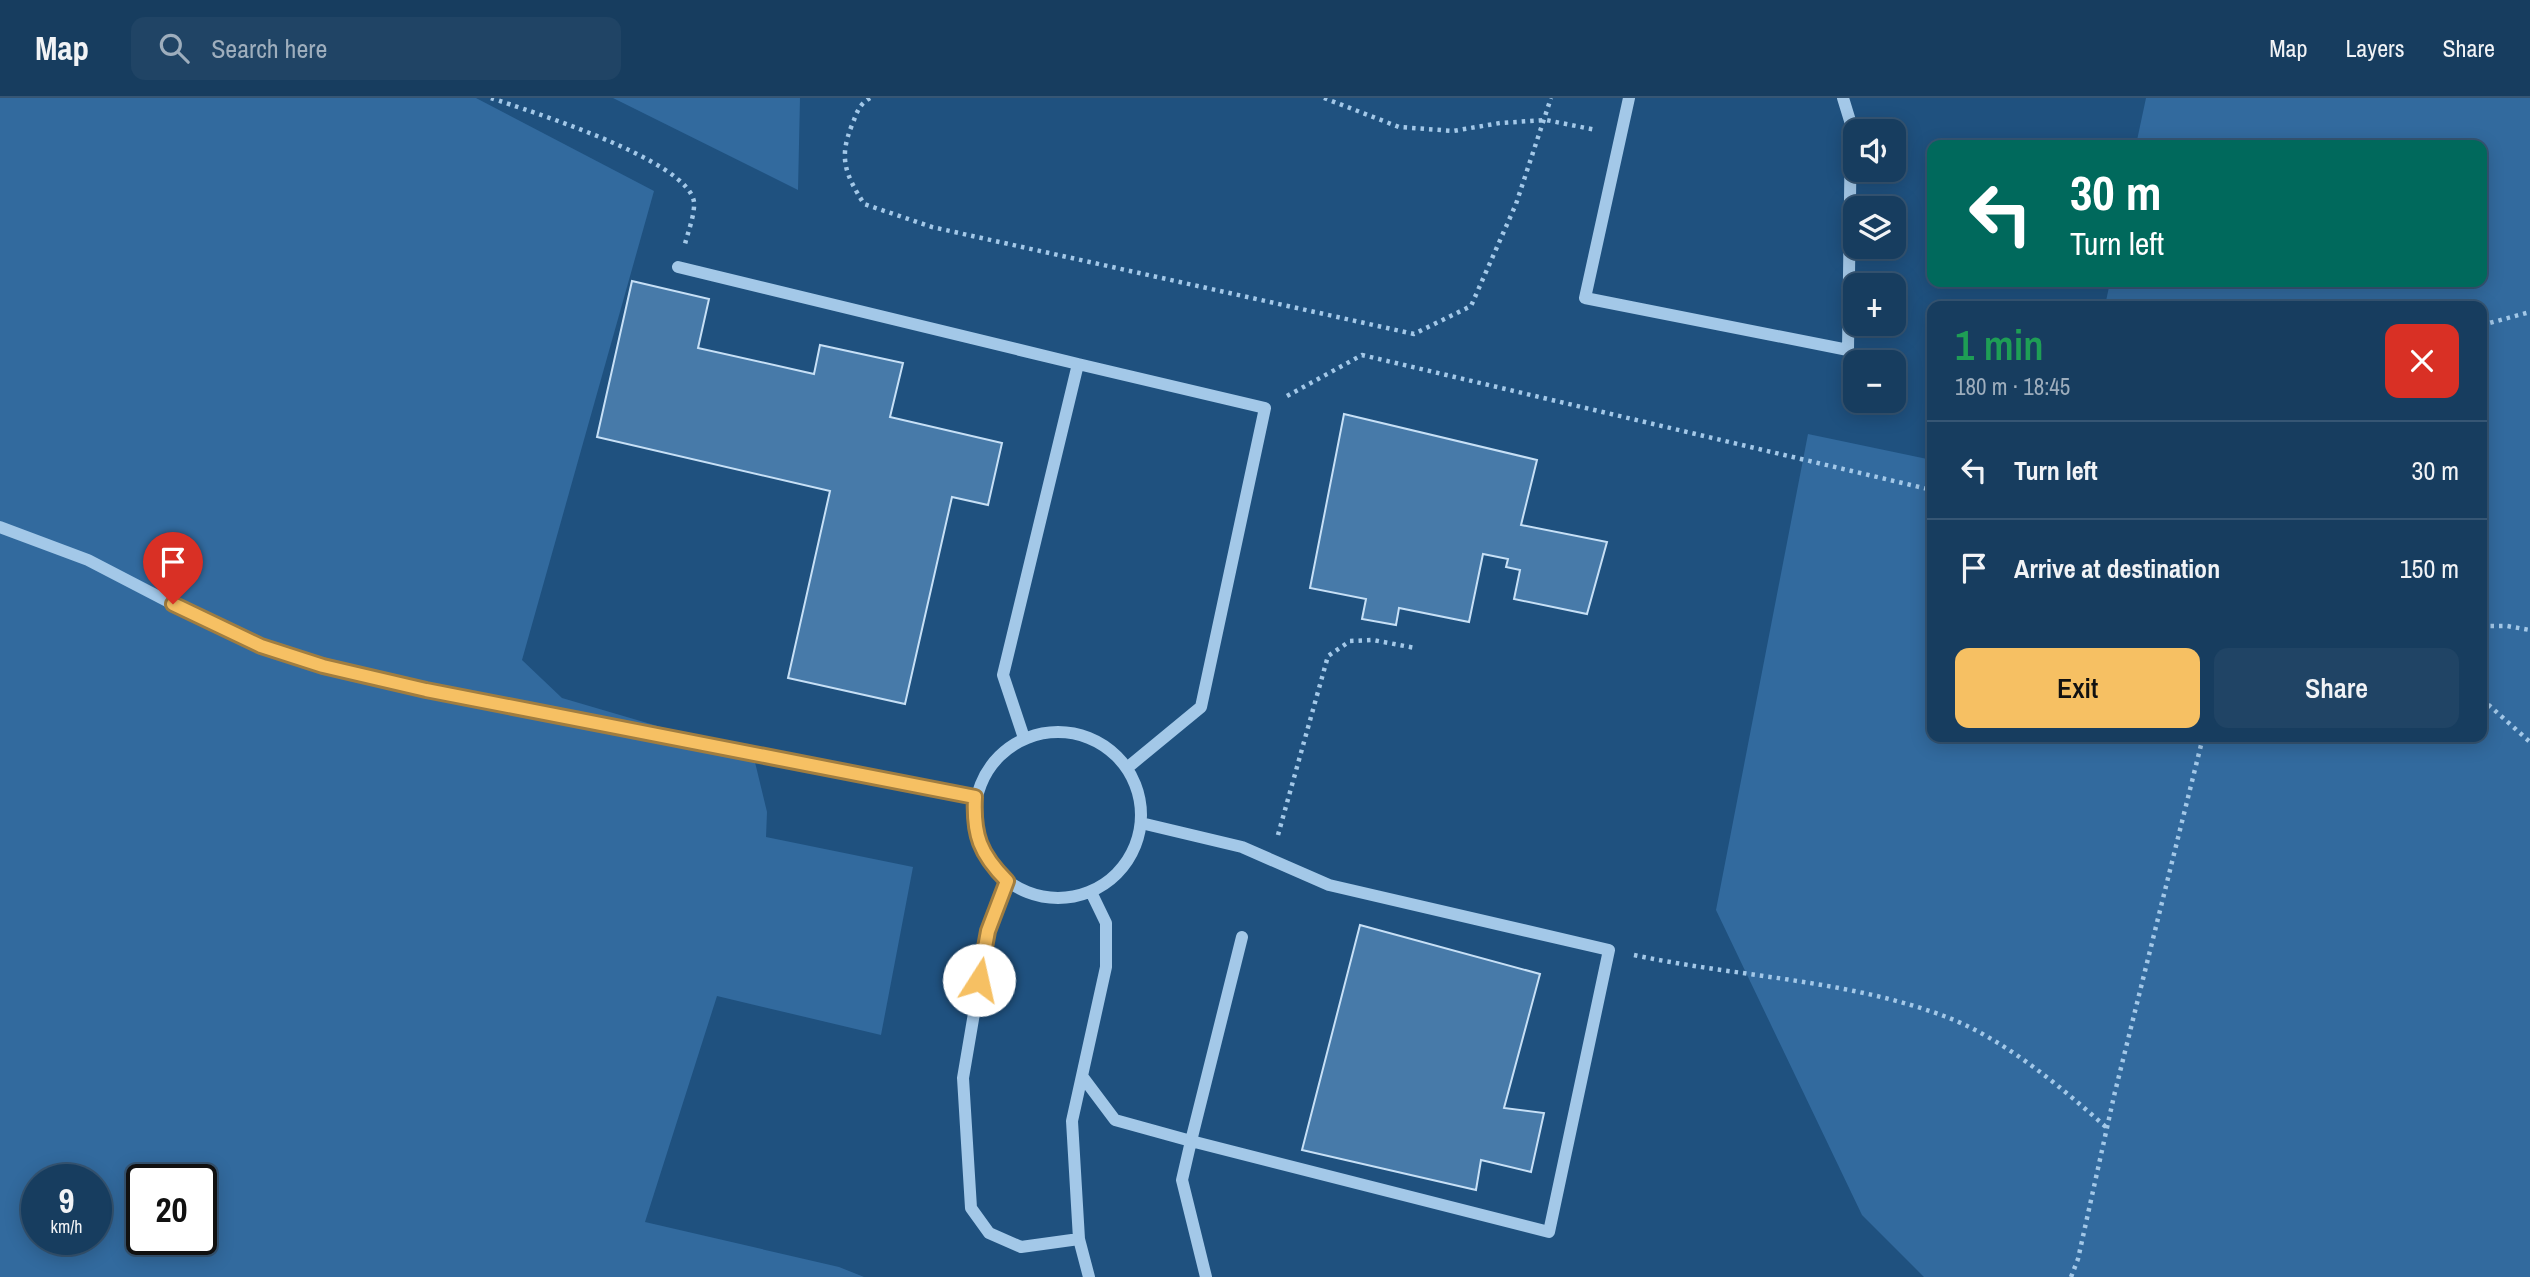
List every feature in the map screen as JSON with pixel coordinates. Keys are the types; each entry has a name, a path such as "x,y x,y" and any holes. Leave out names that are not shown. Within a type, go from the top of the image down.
{"lane":[{"path":"1629,98 1585,298 1848,350 1852,124 1843,98"},
{"path":"678,267 1265,408 1201,707 1127,768"},
{"path":"1024,737 1003,675 1078,363"},
{"path":"0,527 88,560 261,646 323,666 426,690 975,797"},
{"path":"1052,731 1081,734 1107,747 1127,768 1139,794 1141,823 1136,845 1125,864 1110,881 1091,892 1069,898 1047,898 1026,892 1007,881 990,864 979,844 974,820 975,797 985,772 1002,752 1024,737 1052,731"},
{"path":"1082,1076 1115,1120 1549,1232 1609,950 1329,885 1242,847 1141,823"},
{"path":"1007,881 988,931 963,1078 971,1208 989,1233 1021,1247 1079,1239"},
{"path":"1089,1277 1079,1239 1072,1122 1106,967 1106,923 1091,892"},
{"path":"1206,1277 1182,1180 1242,937"}],"path":[{"path":"491,98 602,138 659,165 686,185 694,201 678,267"},
{"path":"870,98 860,103 844,145 848,178 864,204 932,227 1414,334 1471,306 1516,204 1546,120 1551,98"},
{"path":"1324,98 1399,127 1453,131 1500,123 1546,120 1620,135"},
{"path":"2487,324 2530,312"},
{"path":"1265,408 1362,355 1927,489"},
{"path":"2487,626 2530,630"},
{"path":"1270,861 1328,656 1350,641 1373,640 1415,648"},
{"path":"2487,703 2530,742"},
{"path":"2071,1277 2078,1259 2106,1128 2202,742"},
{"path":"1609,950 1689,966 1793,979 1903,1003 1946,1017 2022,1061 2060,1088 2106,1128"}],"shaded area":[{"path":"0,98 476,98 654,191 522,660 562,698 753,754 767,812 766,837 913,867 881,1035 717,996 645,1222 839,1267 864,1277 0,1277"},
{"path":"613,98 800,98 798,190"},
{"path":"2146,98 2530,98 2530,1277 1924,1277 1862,1215 1716,910 1808,434 1927,459 1927,742 2487,742 2487,301 2106,301 2109,287 2487,287 2487,140 2137,140"}],"building":[{"path":"632,281 709,299 698,348 814,374 820,345 903,363 890,417 1002,443 988,505 952,497 905,704 788,678 830,491 597,437"},
{"path":"1344,414 1537,460 1521,525 1607,542 1587,614 1514,599 1520,570 1506,567 1508,559 1483,554 1469,622 1399,608 1396,625 1362,619 1366,599 1310,588"},
{"path":"1360,925 1540,974 1504,1108 1544,1113 1531,1172 1481,1160 1476,1190 1302,1150"}],"route":[{"path":"173,604 261,646 323,666 426,690 975,797 974,820 979,844 990,864 1007,881 988,931 979,980"}]}
